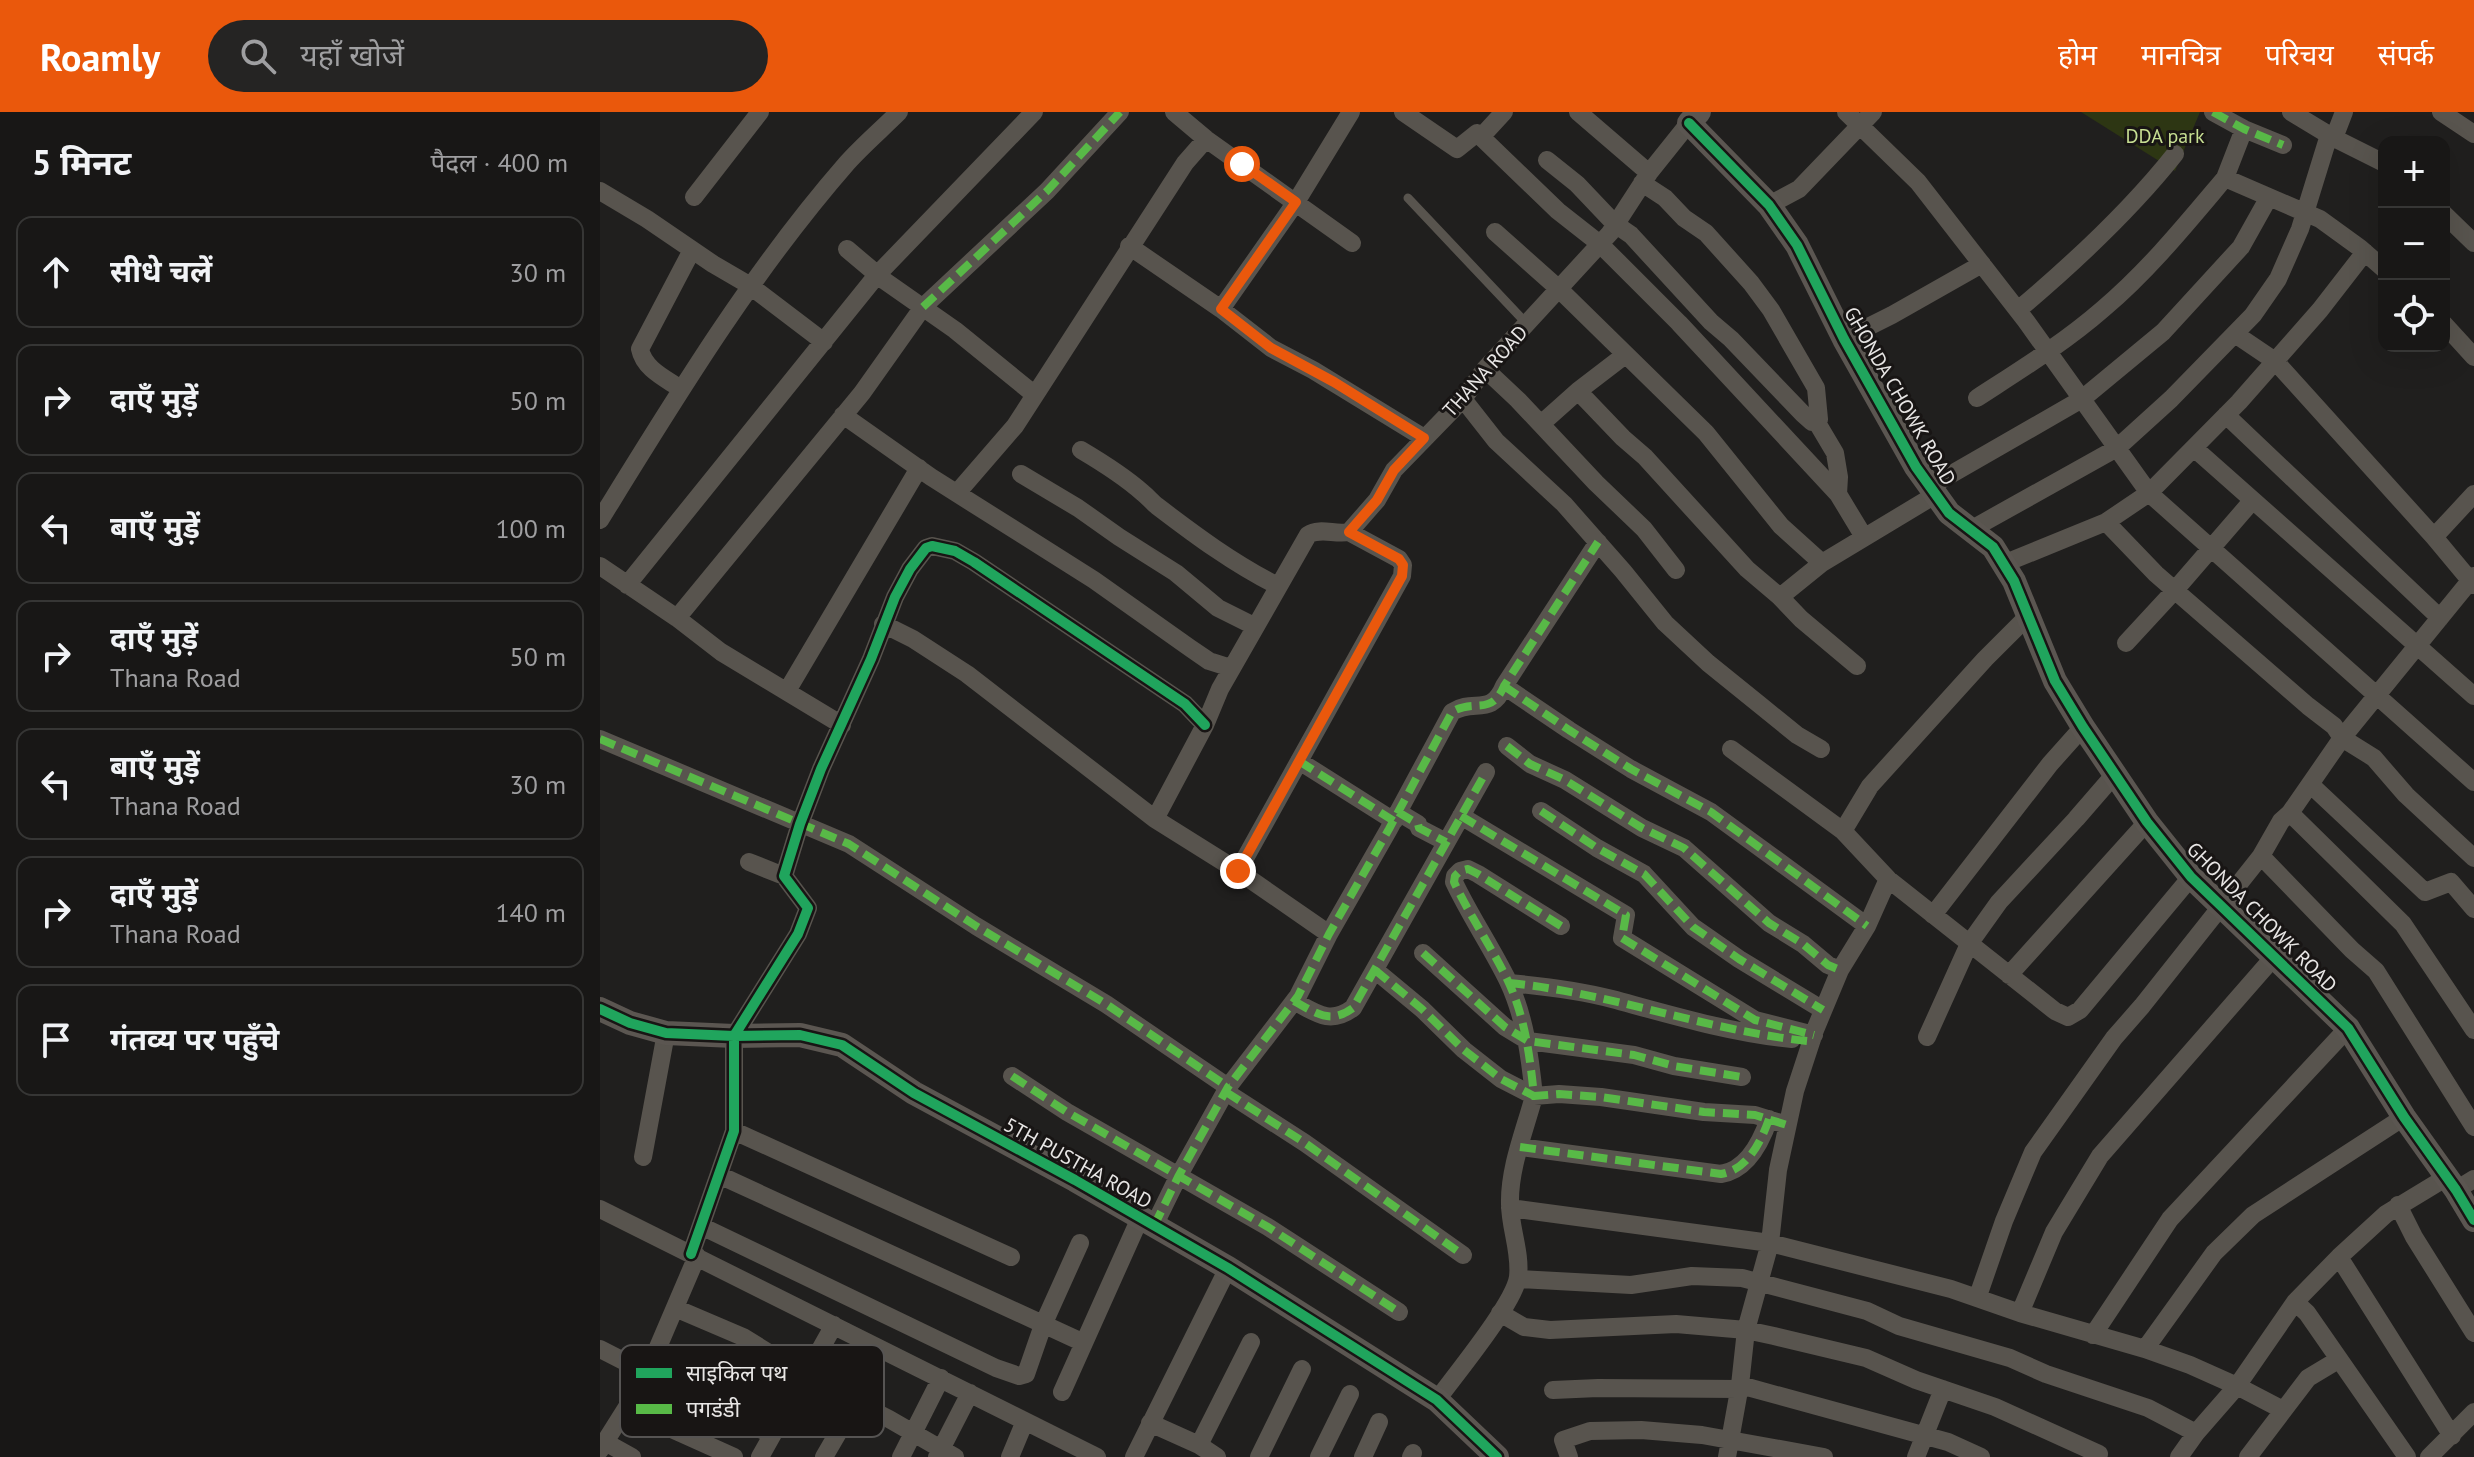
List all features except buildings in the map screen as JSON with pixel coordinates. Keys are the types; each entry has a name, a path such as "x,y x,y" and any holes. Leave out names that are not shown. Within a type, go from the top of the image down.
{"street":[{"path":"694,197 760,112"},
{"path":"600,520 749,285 848,162 899,112"},
{"path":"627,585 877,275 1034,112"},
{"path":"677,618 862,393 923,307 1047,191 1120,112"},
{"path":"1174,112 1206,139 1352,243"},
{"path":"1221,309 1296,202 1351,112"},
{"path":"1481,137 1504,112"},
{"path":"1578,112 1684,218 1706,233 1758,292 1816,388 1820,413 1816,421"},
{"path":"1846,112 1867,119 1918,182 2018,310 2149,493 2474,782"},
{"path":"2213,112 2283,145"},
{"path":"2291,112 2378,160"},
{"path":"1972,529 2117,448 2171,399 2253,315 2278,279 2344,112"},
{"path":"2441,112 2474,134"},
{"path":"1409,114 1457,149 1477,133 1558,211 1600,244 1679,323 1838,494 1864,537"},
{"name":"THANA ROAD","path":"1349,532 1377,500 1394,470 1463,399 1485,369 1600,244 1645,178 1694,118"},
{"name":"GHONDA CHOWK ROAD","path":"1694,118 1769,205 1797,245 1844,339 1932,491 1949,513 1993,547 2014,581 2055,681 2147,822 2191,877 2348,1028 2404,1117 2459,1182 2474,1220"},
{"path":"1769,205 1799,189 1867,119"},
{"path":"1977,398 2048,352 2104,309 2170,242 2225,178 2244,129"},
{"path":"957,493 1015,426 1129,246 1185,163 1206,139"},
{"path":"2018,310 2068,268 2118,219 2175,154"},
{"path":"1547,160 1577,184 1615,224 1631,235 1808,420 1816,421"},
{"path":"2225,178 2320,219 2378,264"},
{"path":"600,191 749,285 824,342"},
{"path":"1780,597 1822,563 2082,399 2163,332 2241,247 2269,197"},
{"path":"2450,220 2474,243"},
{"path":"1495,232 1559,289 1706,433 1781,526 1822,563"},
{"path":"1129,246 1221,309 1271,348 1334,382 1424,438"},
{"path":"847,249 1035,395"},
{"path":"681,389 650,368 640,349 692,250"},
{"path":"2003,564 2106,522 2149,493 2275,361 2365,252"},
{"path":"1844,339 1982,264"},
{"path":"2450,331 2474,357"},
{"path":"1978,1296 2004,1221 2033,1152 2114,1038 2261,856 2281,821 2290,813 2342,738 2472,580 2275,361 2235,334"},
{"path":"1541,424 1625,355"},
{"path":"1485,369 1644,529 1676,570"},
{"path":"1578,391 1645,457 1747,569 1857,666"},
{"path":"1463,399 1496,441 1564,504 1665,623 1708,663 1797,735 1821,749"},
{"path":"843,415 957,493 1094,580 1209,661 1231,668"},
{"path":"2226,415 2440,618"},
{"path":"1816,421 1835,453 1838,494"},
{"path":"2194,448 2474,696"},
{"path":"1081,450 1109,467 1207,544 1251,573 1278,586"},
{"path":"787,691 919,468"},
{"path":"1021,474 1176,573 1218,608 1254,626"},
{"path":"2434,537 2474,494"},
{"path":"2126,643 2252,501"},
{"path":"2106,522 2128,548 2334,726 2342,738 2374,758 2406,795 2474,858"},
{"path":"1155,819 1205,725 1231,668 1312,532 1349,532 1399,559 1403,565 1402,576 1238,871"},
{"path":"1062,1392 1147,1222 1178,1177 1227,1090 1294,1001 1452,712 1495,701 1598,542"},
{"path":"784,876 821,769 883,624 895,597 926,548 932,546 955,551 1185,704 1205,725"},
{"path":"600,566 721,652 842,725"},
{"path":"1843,831 1870,786 2028,616"},
{"path":"883,624 913,639 967,674 1155,819 1329,934"},
{"path":"1504,686 1631,769 1711,812 1867,926"},
{"path":"1933,915 2050,764 2083,727"},
{"path":"600,739 849,844 976,926 1106,1004 1463,1255"},
{"path":"1507,746 1530,764 1565,780 1642,828 1684,848 1749,907 1828,965 1840,970"},
{"path":"1731,749 1843,831 1888,879 2055,1011 2068,1017 2074,1015 2191,877"},
{"path":"1299,761 1446,842"},
{"path":"1294,1001 1318,1014 1331,1017 1343,1016 1353,1008 1486,772"},
{"path":"1927,1037 1969,944 1999,902 2115,774"},
{"path":"2310,784 2425,892 2451,882 2474,909"},
{"path":"1541,811 1644,874 1693,927 1823,1010"},
{"path":"2290,813 2403,924 2474,1030"},
{"path":"1461,816 1626,915 1622,938 1755,1020 1813,1038"},
{"path":"2009,975 2147,822"},
{"path":"2261,856 2376,971 2474,1127"},
{"path":"659,1345 694,1255 734,1131 734,1036 798,934 808,908 784,876 749,862"},
{"path":"1437,1400 1500,1313 1518,1279 1510,1208 1513,1171 1534,1096 1528,1041 1509,983 1471,918 1454,882 1455,876 1468,869 1561,926"},
{"path":"1729,1448 1746,1330 1770,1243 1778,1170 1795,1091 1840,970 1867,926 1888,879"},
{"path":"1423,953 1505,1027 1528,1041 1634,1055 1674,1066 1742,1077"},
{"path":"2020,1313 2054,1232 2100,1156 2273,958"},
{"path":"1375,970 1422,1009 1464,1050 1501,1079 1534,1096 1601,1097 1704,1112 1755,1115 1787,1125"},
{"path":"1509,983 1553,987 1610,998 1773,1037 1813,1038"},
{"name":"5TH PUSTHA ROAD","path":"600,1009 630,1023 666,1033 800,1035 842,1045 914,1093 1228,1268 1437,1400 1497,1457"},
{"path":"2093,1335 2170,1219 2348,1028"},
{"path":"643,1157 666,1033"},
{"path":"1012,1076 1067,1112 1268,1227 1399,1312"},
{"path":"2145,1349 2214,1253 2253,1215 2404,1117"},
{"path":"1520,1147 1721,1174 1739,1167 1757,1147 1769,1119"},
{"path":"734,1131 1011,1257"},
{"path":"719,1175 1084,1343"},
{"path":"2179,1457 2237,1386 2295,1302 2339,1257 2398,1205 2459,1182"},
{"path":"2398,1205 2414,1237 2474,1333"},
{"path":"1510,1208 1770,1243 1978,1296 2020,1313 2145,1349 2237,1386 2283,1410"},
{"path":"600,1209 874,1345"},
{"path":"701,1226 1019,1376 1026,1374 1043,1325 1080,1243"},
{"path":"2339,1257 2452,1436"},
{"path":"1134,1457 1228,1268"},
{"path":"1518,1279 1631,1285 1692,1276 1732,1277 1759,1282 1867,1311 1899,1326 2010,1358 2046,1374 2148,1408 2196,1433"},
{"path":"2295,1302 2307,1313 2407,1457"},
{"path":"675,1308 755,1345"},
{"path":"1500,1313 1524,1327 1550,1330 1647,1324 1746,1330 1866,1358 1995,1407 2099,1454 2097,1457"},
{"path":"822,1345 834,1325"},
{"path":"1199,1445 1251,1342"},
{"path":"600,1349 620,1361"},
{"path":"884,1350 1097,1457"},
{"path":"2248,1457 2308,1378 2338,1360"},
{"path":"1259,1457 1302,1369"},
{"path":"901,1457 941,1378"},
{"path":"1553,1390 1739,1387 1948,1442 1981,1457"},
{"path":"1916,1457 1943,1389"},
{"path":"884,1417 945,1454 970,1393"},
{"path":"1319,1457 1350,1394"},
{"path":"2429,1457 2474,1412"},
{"path":"620,1418 602,1446 632,1457"},
{"path":"1010,1457 1025,1421"},
{"path":"1363,1457 1379,1422"},
{"path":"1150,1423 1199,1445 1217,1457"},
{"path":"1569,1457 1563,1440 1590,1431 1641,1430 1729,1448 1824,1457"},
{"path":"690,1437 725,1455"},
{"path":"760,1457 770,1437"},
{"path":"824,1457 836,1437"},
{"path":"688,1457 697,1440"}],"lane":[{"path":"1408,198 1527,324"}],"green space":[{"name":"DDA park","path":"2081,112 2200,112 2175,171"}],"marked path":[{"path":"923,307 1047,191 1120,112"},
{"path":"2213,112 2283,145"},
{"path":"1154,1226 1228,1087 1298,996 1452,712 1488,704 1499,695 1598,542"},
{"path":"1504,686 1631,769 1711,812 1867,926"},
{"path":"600,739 849,844 976,926 1106,1004 1228,1087"},
{"path":"1507,746 1530,764 1565,780 1642,828 1684,848 1769,923 1803,944 1828,965 1840,970"},
{"path":"1299,761 1394,821"},
{"path":"1294,1001 1316,1013 1330,1016 1353,1008 1486,772"},
{"path":"1541,811 1644,874 1693,927 1823,1010"},
{"path":"1398,812 1418,824 1419,828 1446,842"},
{"path":"1461,816 1626,915 1622,938 1755,1020 1814,1035"},
{"path":"1561,926 1468,869 1455,876 1454,882 1460,895 1514,995 1526,1037 1534,1096 1601,1097 1704,1112 1755,1115 1787,1125"},
{"path":"1423,953 1505,1027 1528,1041 1634,1055 1674,1066 1742,1077"},
{"path":"1375,970 1422,1009 1464,1050 1501,1079 1534,1096"},
{"path":"1509,983 1584,995 1732,1029 1807,1041"},
{"path":"1012,1076 1067,1112 1268,1227 1399,1312"},
{"path":"1226,1092 1305,1143 1463,1255"},
{"path":"1520,1147 1721,1174 1746,1161 1762,1137 1769,1119"}],"cycle path":[{"path":"1689,123 1769,205 1797,245 1844,339 1916,467 1949,513 1993,547 2014,581 2055,681 2147,822 2191,877 2348,1028 2474,1220"},
{"path":"691,1254 734,1131 734,1036 798,934 808,908 784,876 800,824 895,597 926,548 932,546 955,551 974,562 1185,704 1205,725"},
{"path":"600,1009 630,1023 666,1033 800,1035 842,1045 914,1093 1228,1268 1437,1400 1497,1457"}],"route":[{"path":"1238,871 1402,576 1403,565 1399,559 1349,532 1377,500 1394,470 1424,438 1334,382 1271,348 1221,309 1296,202 1242,164"}]}
